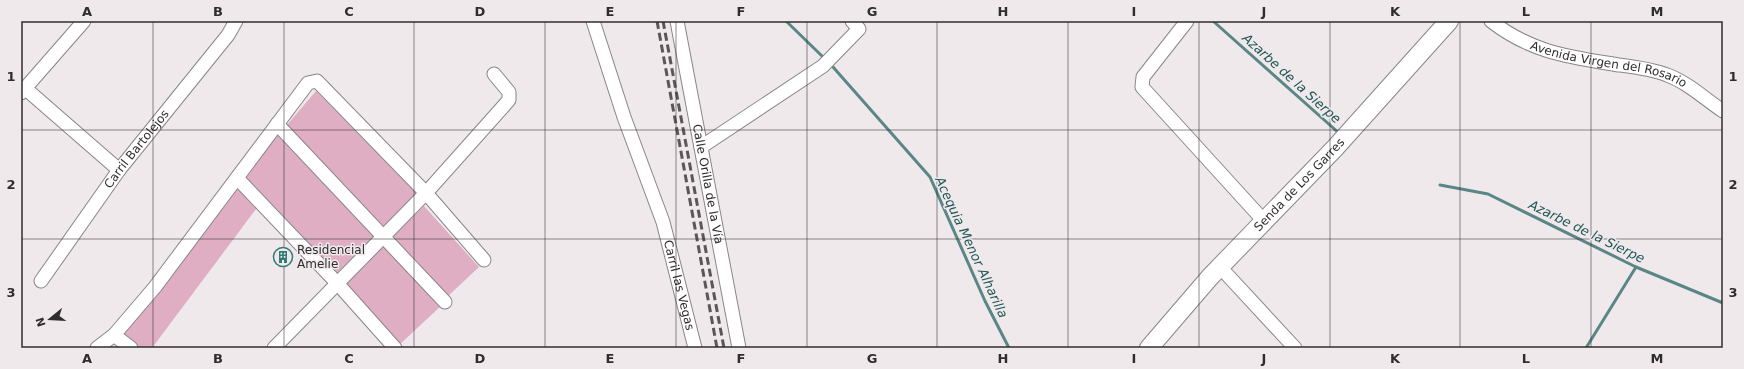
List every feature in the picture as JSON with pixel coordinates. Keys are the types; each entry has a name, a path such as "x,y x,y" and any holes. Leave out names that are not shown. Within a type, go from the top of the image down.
{"street":[{"path":"84,21 24,91 119,170"},
{"name":"Carril Bartolejos","path":"41,280 119,170 228,35 236,21"},
{"name":"Carril las Vegas","path":"592,21 624,117 663,222 696,348"},
{"name":"Calle Orilla de la Vía","path":"677,21 739,348"},
{"path":"701,147 823,66 859,29 852,21"},
{"path":"1187,21 1143,77 1142,87 1264,222"},
{"name":"Senda de Los Garres","path":"1149,348 1220,266 1335,148 1449,21"},
{"name":"Avenida Virgen del Rosario","path":"1491,21 1518,40 1534,47 1583,59 1653,70 1668,75 1681,81 1723,111"},
{"path":"274,348 426,194 509,100 509,92 494,74"},
{"path":"97,348 114,335 155,287 308,82 317,81 426,194 484,260"},
{"path":"277,124 445,302"},
{"path":"237,178 337,283 395,348"},
{"path":"1220,266 1295,348"},
{"path":"114,335 131,348"}],"shaded area":[{"path":"316,91 416,193 383,227 286,126"},
{"path":"277,135 374,236 337,273 245,176"},
{"path":"240,185 259,205 152,348 139,348 123,334"},
{"path":"424,206 479,267 447,297 392,238"},
{"path":"385,245 442,305 398,346 344,283"}],"waterway":[{"name":"Acequia Menor Alharilla","path":"786,21 823,57"},
{"name":"Azarbe de la Sierpe","path":"1213,21 1340,134"},
{"name":"Acequia Menor Alharilla","path":"833,67 930,177 985,301 1009,348"},
{"name":"Azarbe de la Sierpe","path":"1440,185 1488,194 1636,267 1723,303"},
{"path":"1586,348 1636,267"}],"railway":[{"path":"657,21 717,348"},
{"path":"663,21 724,348"}],"place":[{"name":"Residencial Amelie","path":"283,257"}]}
